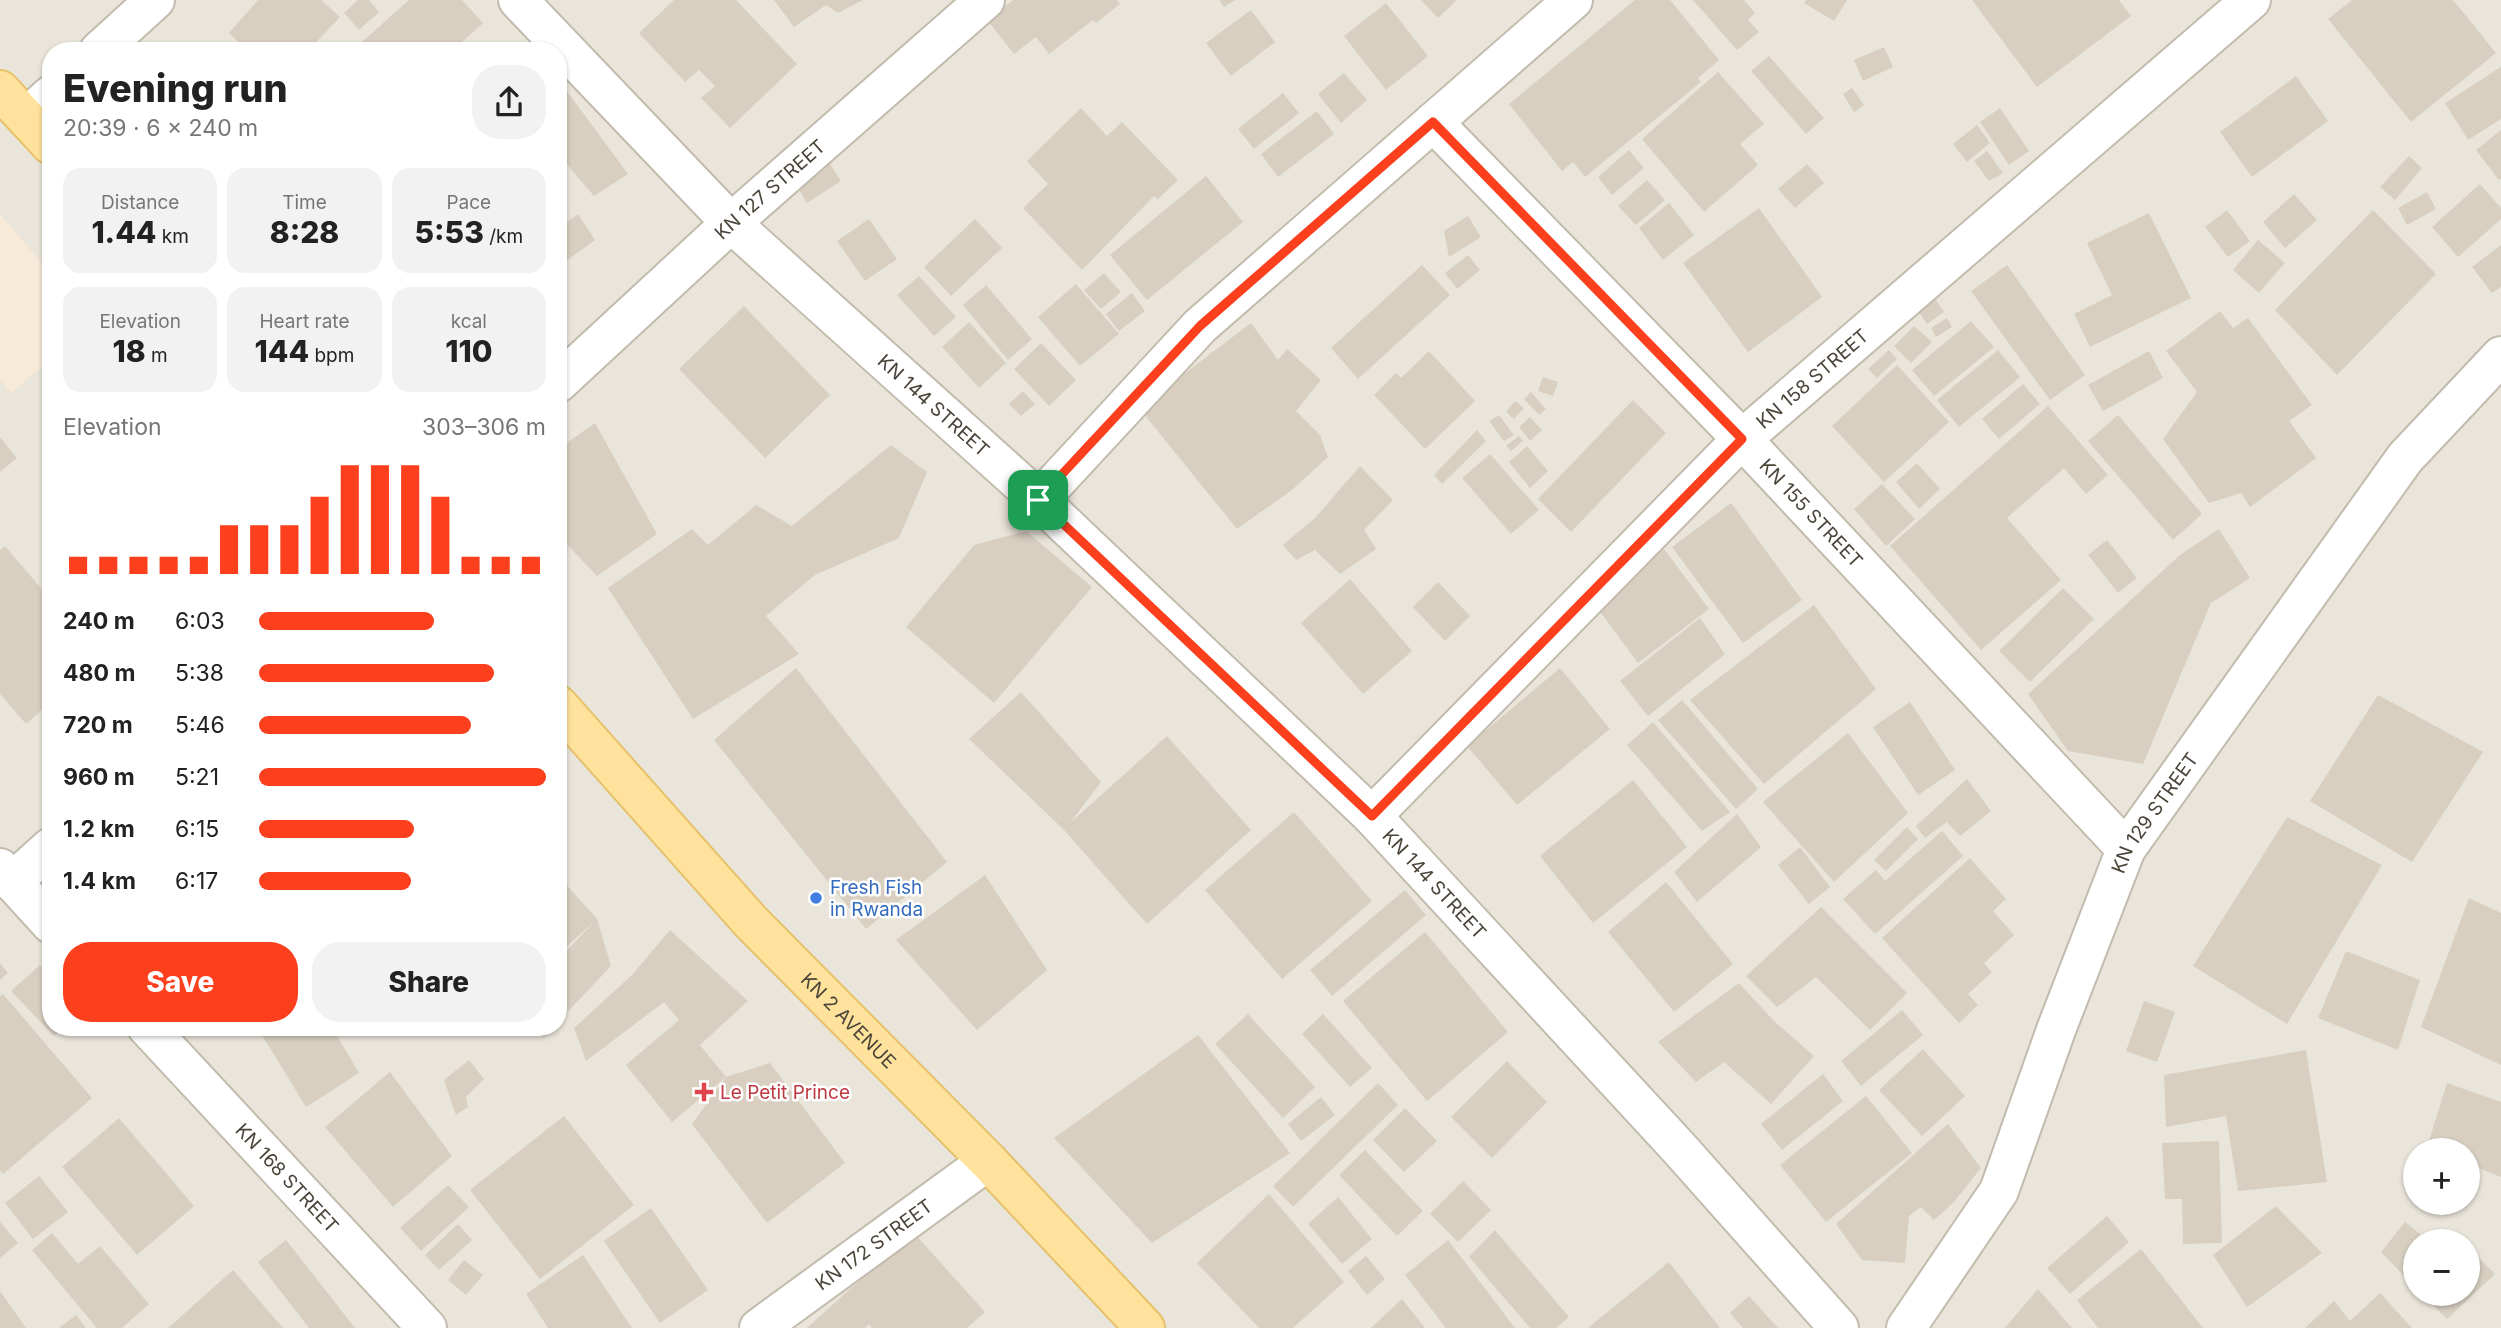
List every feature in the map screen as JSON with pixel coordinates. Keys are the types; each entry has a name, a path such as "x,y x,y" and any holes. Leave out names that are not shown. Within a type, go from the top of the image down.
{"main road":[{"path":"0,90 42,119"},
{"name":"KN 2 AVENUE","path":"567,715 751,922 988,1161 1145,1328"}],"street":[{"path":"109,42 155,0"},
{"name":"KN 144 STREET","path":"518,0 558,42"},
{"name":"KN 127 STREET","path":"567,375 731,223 985,0"},
{"path":"1038,500 1200,326 1573,0"},
{"name":"KN 158 STREET","path":"1372,816 1742,439 2250,0"},
{"name":"KN 144 STREET","path":"567,51 731,223 1038,500 1372,816 1678,1147 1839,1328"},
{"name":"KN 155 STREET","path":"1433,122 1742,439 2126,849"},
{"name":"KN 129 STREET","path":"1906,1328 1999,1191 2056,1030 2126,849 2405,458 2501,356"},
{"path":"42,853 6,875 42,914"},
{"name":"KN 168 STREET","path":"155,1036 427,1328"},
{"name":"KN 172 STREET","path":"759,1328 988,1161"}],"shaded area":[{"path":"0,0 2501,0 2501,1328 0,1328"},
{"path":"0,214 42,263 42,367 11,393 0,380"}],"building":[{"path":"258,0 321,0 340,17 316,42 238,42 229,33"},
{"path":"358,0 369,0 379,12 359,30 344,13"},
{"path":"409,0 462,0 483,23 462,42 362,42"},
{"path":"674,0 736,0 797,64 730,128 701,98 715,86 699,70 685,82 639,33"},
{"path":"774,0 863,0 838,13 826,5 794,27"},
{"path":"1013,0 1117,0 1120,4 1096,23 1093,20 1049,54 1036,37 1014,54 987,20"},
{"path":"1219,0 1235,0 1224,7"},
{"path":"1421,0 1457,0 1438,18"},
{"path":"1635,0 1670,0 1719,60 1698,78 1701,82 1585,177 1573,162 1562,171 1509,104"},
{"path":"1693,0 1744,0 1755,13 1748,20 1759,32 1737,50"},
{"path":"1806,0 1847,0 1834,21 1804,3"},
{"path":"1972,0 2119,0 2131,16 2037,87"},
{"path":"2352,0 2453,0 2496,53 2411,122 2328,19"},
{"path":"1386,3 1428,56 1386,90 1344,36"},
{"path":"1251,10 1275,42 1231,76 1206,43"},
{"path":"1884,47 1893,67 1863,81 1854,60"},
{"path":"1769,56 1824,118 1806,134 1751,71"},
{"path":"2501,67 2501,119 2468,140 2445,103"},
{"path":"1718,72 1764,124 1740,144 1758,165 1704,212 1642,139"},
{"path":"1344,73 1367,100 1341,123 1318,94"},
{"path":"2296,76 2328,121 2252,177 2220,132"},
{"path":"1852,88 1864,105 1854,112 1843,94"},
{"path":"567,91 628,174 594,196 567,164"},
{"path":"1283,93 1299,113 1254,149 1238,129"},
{"path":"1081,108 1107,136 1122,122 1178,180 1158,199 1154,196 1082,270 1023,208 1048,184 1027,161"},
{"path":"2000,108 2029,151 2009,165 1980,122"},
{"path":"1317,111 1334,134 1278,177 1261,154"},
{"path":"1977,125 1990,143 1967,162 1953,144"},
{"path":"2501,130 2501,179 2499,180 2476,150"},
{"path":"1629,150 1644,168 1612,195 1598,177"},
{"path":"1987,151 2003,173 1989,181 1974,161"},
{"path":"2409,156 2422,168 2395,200 2380,187"},
{"path":"830,164 841,181 807,203 797,186"},
{"path":"1807,164 1824,183 1795,208 1778,189"},
{"path":"1206,176 1243,222 1147,300 1110,255"},
{"path":"1647,180 1665,200 1636,225 1618,206"},
{"path":"2480,184 2501,208 2501,219 2458,257 2432,227"},
{"path":"2427,192 2436,209 2407,225 2398,208"},
{"path":"2294,194 2317,220 2285,248 2263,222"},
{"path":"1669,203 1694,235 1663,260 1639,228"},
{"path":"1759,208 1822,297 1748,352 1683,263"},
{"path":"2227,210 2250,241 2228,257 2205,227"},
{"path":"2373,210 2436,274 2337,375 2275,310"},
{"path":"2149,213 2191,298 2090,347 2074,314 2112,295 2087,243"},
{"path":"578,214 595,240 567,260 567,222"},
{"path":"1468,216 1481,237 1449,257 1444,231"},
{"path":"869,219 897,259 865,281 837,241"},
{"path":"975,219 1002,248 951,296 924,267"},
{"path":"2258,240 2285,263 2259,293 2233,270"},
{"path":"2501,245 2501,287 2492,293 2472,267"},
{"path":"1468,255 1480,270 1457,289 1445,273"},
{"path":"1422,265 1450,295 1358,379 1331,348"},
{"path":"2007,265 2085,375 2050,400 1971,291"},
{"path":"1104,273 1121,292 1101,309 1084,290"},
{"path":"919,276 956,317 934,336 897,295"},
{"path":"1076,284 1119,334 1080,366 1038,317"},
{"path":"986,285 1032,339 1008,360 963,305"},
{"path":"1132,293 1145,311 1119,331 1106,314"},
{"path":"1936,300 1944,312 1927,324 1919,312"},
{"path":"744,306 830,395 765,458 679,369"},
{"path":"2220,311 2233,328 2248,318 2312,405 2289,421 2316,458 2250,507 2241,493 2209,503 2163,439 2197,392 2166,351"},
{"path":"1947,318 1952,327 1936,337 1931,328"},
{"path":"1971,321 1994,347 1934,396 1912,370"},
{"path":"969,322 1006,363 979,388 942,347"},
{"path":"1251,323 1278,360 1287,349 1321,380 1296,411 1320,435 1328,457 1292,490 1237,529 1139,408"},
{"path":"1914,326 1932,342 1911,363 1894,346"},
{"path":"1041,343 1076,380 1049,406 1014,369"},
{"path":"1889,350 1897,359 1877,378 1868,369"},
{"path":"1998,350 2020,377 1959,427 1937,400"},
{"path":"1429,351 1475,401 1425,449 1374,395 1396,373 1401,378"},
{"path":"2149,351 2163,378 2103,411 2088,385"},
{"path":"1897,365 1949,422 1884,482 1832,426"},
{"path":"1543,377 1558,382 1553,396 1538,391"},
{"path":"2023,384 2040,404 1999,439 1982,419"},
{"path":"1023,391 1035,404 1021,416 1009,404"},
{"path":"1531,392 1546,409 1539,415 1524,399"},
{"path":"1633,400 1666,433 1571,532 1538,499"},
{"path":"1515,401 1524,408 1514,419 1506,412"},
{"path":"2048,406 2108,475 2086,494 2064,468 2007,518 2061,580 1981,650 1890,546"},
{"path":"1499,415 1514,435 1504,441 1489,421"},
{"path":"2118,415 2202,514 2173,540 2088,441"},
{"path":"1530,417 1542,430 1530,441 1519,427"},
{"path":"595,423 657,534 597,576 567,544 567,443"},
{"path":"1477,430 1486,441 1442,484 1434,475"},
{"path":"1519,436 1523,441 1511,451 1506,446"},
{"path":"0,437 17,458 0,472"},
{"path":"891,445 927,472 899,538 815,575 766,616 799,654 693,719 608,588 692,529 708,545 756,505 792,526"},
{"path":"1527,446 1548,471 1530,488 1509,462"},
{"path":"1490,454 1539,510 1511,534 1462,478"},
{"path":"1917,463 1940,489 1919,509 1896,482"},
{"path":"1360,466 1393,500 1364,530 1376,549 1340,574 1315,550 1296,560 1283,545 1316,517"},
{"path":"1882,484 1915,519 1886,546 1854,509"},
{"path":"1731,503 1802,600 1743,643 1672,547"},
{"path":"2219,529 2250,578 2211,603 2143,764 2068,751 2028,694 2180,555"},
{"path":"1026,531 1092,587 994,703 906,627 974,545"},
{"path":"2107,540 2137,578 2118,593 2088,555"},
{"path":"5,546 42,589 42,710 26,724 0,694 0,550"},
{"path":"1664,549 1709,609 1638,663 1593,602"},
{"path":"1350,579 1412,651 1363,694 1301,623"},
{"path":"1438,582 1470,616 1445,641 1413,607"},
{"path":"2063,588 2094,619 2030,682 1999,651"},
{"path":"1814,605 1876,689 1764,784 1690,700"},
{"path":"1700,618 1725,654 1648,716 1620,681"},
{"path":"796,668 947,862 866,929 714,740"},
{"path":"1560,668 1610,729 1517,805 1467,746"},
{"path":"1021,692 1101,782 1070,823 1167,736 1251,830 1147,924 1064,830 969,739"},
{"path":"2378,695 2483,752 2412,862 2310,801"},
{"path":"1682,700 1758,789 1736,809 1658,720"},
{"path":"1910,702 1955,770 1918,795 1873,727"},
{"path":"1653,722 1730,812 1702,831 1627,745"},
{"path":"1848,733 1908,813 1834,882 1763,802"},
{"path":"1967,779 1991,811 1960,836 1947,822 1925,838 1916,826"},
{"path":"1633,780 1687,847 1593,923 1540,856"},
{"path":"1294,812 1372,901 1282,979 1205,890"},
{"path":"1737,814 1761,847 1697,902 1674,872"},
{"path":"2287,817 2382,865 2287,1024 2193,966"},
{"path":"1907,827 1918,839 1886,871 1874,860"},
{"path":"1942,831 1963,856 1875,934 1843,899 1876,870 1885,881"},
{"path":"1800,847 1830,887 1809,904 1778,865"},
{"path":"1970,858 2006,899 1993,911 2014,935 1984,963 1992,972 1968,994 1978,1005 1959,1023 1882,938"},
{"path":"985,875 1047,970 977,1030 896,940"},
{"path":"1666,882 1733,964 1674,1012 1608,932"},
{"path":"567,885 597,919 611,966 567,1012 567,950 594,922 567,946"},
{"path":"1405,890 1426,915 1332,996 1310,970"},
{"path":"2469,898 2501,913 2501,1065 2421,1027"},
{"path":"1821,907 1907,993 1870,1030 1816,977 1777,1007 1746,976"},
{"path":"670,930 748,1001 700,1045 726,1077 672,1122 626,1065 679,1020 664,1002 586,1061 574,1028 632,975"},
{"path":"1425,932 1508,1032 1427,1101 1343,1001"},
{"path":"2346,951 2420,980 2398,1050 2318,1018"},
{"path":"0,963 8,973 0,980"},
{"path":"40,965 42,967 42,1023 11,991"},
{"path":"1739,983 1774,1021 1814,1056 1771,1104 1724,1062 1696,1082 1658,1042"},
{"path":"3,994 92,1098 3,1174 0,1170 0,996"},
{"path":"2144,1001 2175,1012 2157,1062 2126,1051"},
{"path":"1902,1010 1923,1035 1861,1086 1841,1061"},
{"path":"1248,1014 1315,1087 1283,1118 1215,1044"},
{"path":"1323,1014 1372,1068 1350,1087 1302,1034"},
{"path":"1198,1035 1290,1153 1152,1243 1054,1138"},
{"path":"262,1036 337,1036 359,1073 306,1107"},
{"path":"1923,1049 1965,1096 1922,1136 1879,1090"},
{"path":"2306,1050 2327,1182 2238,1191 2226,1116 2166,1127 2164,1075"},
{"path":"469,1060 484,1079 466,1097 468,1107 456,1115 444,1080"},
{"path":"1507,1061 1547,1102 1492,1158 1451,1117"},
{"path":"770,1063 845,1163 767,1223 692,1124 726,1077"},
{"path":"390,1072 452,1156 393,1207 325,1127"},
{"path":"1823,1074 1843,1101 1782,1150 1761,1124"},
{"path":"1378,1083 1398,1105 1293,1207 1273,1186"},
{"path":"2447,1083 2501,1102 2501,1177 2480,1169 2480,1138 2430,1138"},
{"path":"1866,1096 1912,1153 1826,1222 1780,1165"},
{"path":"1321,1097 1335,1115 1301,1141 1288,1124"},
{"path":"1405,1108 1437,1141 1404,1172 1373,1140"},
{"path":"564,1116 634,1205 540,1279 470,1190"},
{"path":"119,1118 194,1206 137,1255 62,1167"},
{"path":"1948,1124 1981,1168 1953,1203 1934,1220 1921,1207 1909,1216 1905,1263 1862,1260 1836,1224"},
{"path":"2219,1141 2222,1243 2183,1244 2182,1199 2165,1199 2162,1143"},
{"path":"1365,1150 1423,1211 1397,1236 1339,1175"},
{"path":"39,1176 68,1212 33,1239 5,1203"},
{"path":"1463,1181 1491,1210 1458,1242 1430,1214"},
{"path":"448,1185 469,1207 421,1251 400,1228"},
{"path":"1269,1194 1344,1282 1293,1328 1259,1328 1197,1263"},
{"path":"1338,1197 1372,1239 1342,1264 1308,1224"},
{"path":"2276,1206 2322,1253 2247,1307 2213,1255"},
{"path":"651,1208 708,1290 660,1323 604,1241"},
{"path":"2107,1216 2129,1242 2070,1294 2047,1268"},
{"path":"0,1222 18,1243 0,1258"},
{"path":"2405,1222 2414,1229 2403,1229 2403,1275 2381,1252"},
{"path":"458,1224 472,1240 439,1270 425,1255"},
{"path":"1495,1230 1569,1317 1556,1328 1530,1328 1469,1257"},
{"path":"913,1232 985,1312 967,1328 872,1328 869,1324 865,1328 807,1328"},
{"path":"52,1233 78,1264 100,1246 149,1304 122,1328 97,1328 32,1250"},
{"path":"286,1240 355,1328 309,1328 258,1262"},
{"path":"1448,1240 1515,1328 1446,1328 1405,1275"},
{"path":"2141,1249 2203,1328 2098,1328 2077,1300"},
{"path":"583,1255 632,1328 548,1328 526,1294"},
{"path":"1366,1256 1385,1279 1367,1295 1348,1271"},
{"path":"2480,1259 2495,1274 2480,1288"},
{"path":"464,1260 483,1275 466,1295 448,1280"},
{"path":"1669,1262 1720,1328 1588,1328"},
{"path":"233,1270 283,1328 168,1328"},
{"path":"2038,1289 2072,1328 2005,1328"},
{"path":"0,1291 26,1328 0,1328"},
{"path":"2380,1293 2412,1328 2305,1328 2334,1301 2350,1321"},
{"path":"1749,1296 1778,1328 1743,1328 1730,1313"},
{"path":"1402,1299 1425,1328 1371,1328"},
{"path":"2434,1306 2461,1306 2447,1319"},
{"path":"76,1315 86,1328 59,1328"}],"place":[{"name":"Fresh Fish in Rwanda","path":"816,898"},
{"name":"Le Petit Prince","path":"704,1092"}],"route":[{"path":"1433,122 1742,439 1372,816 1038,500 1200,326 1433,122"}]}
